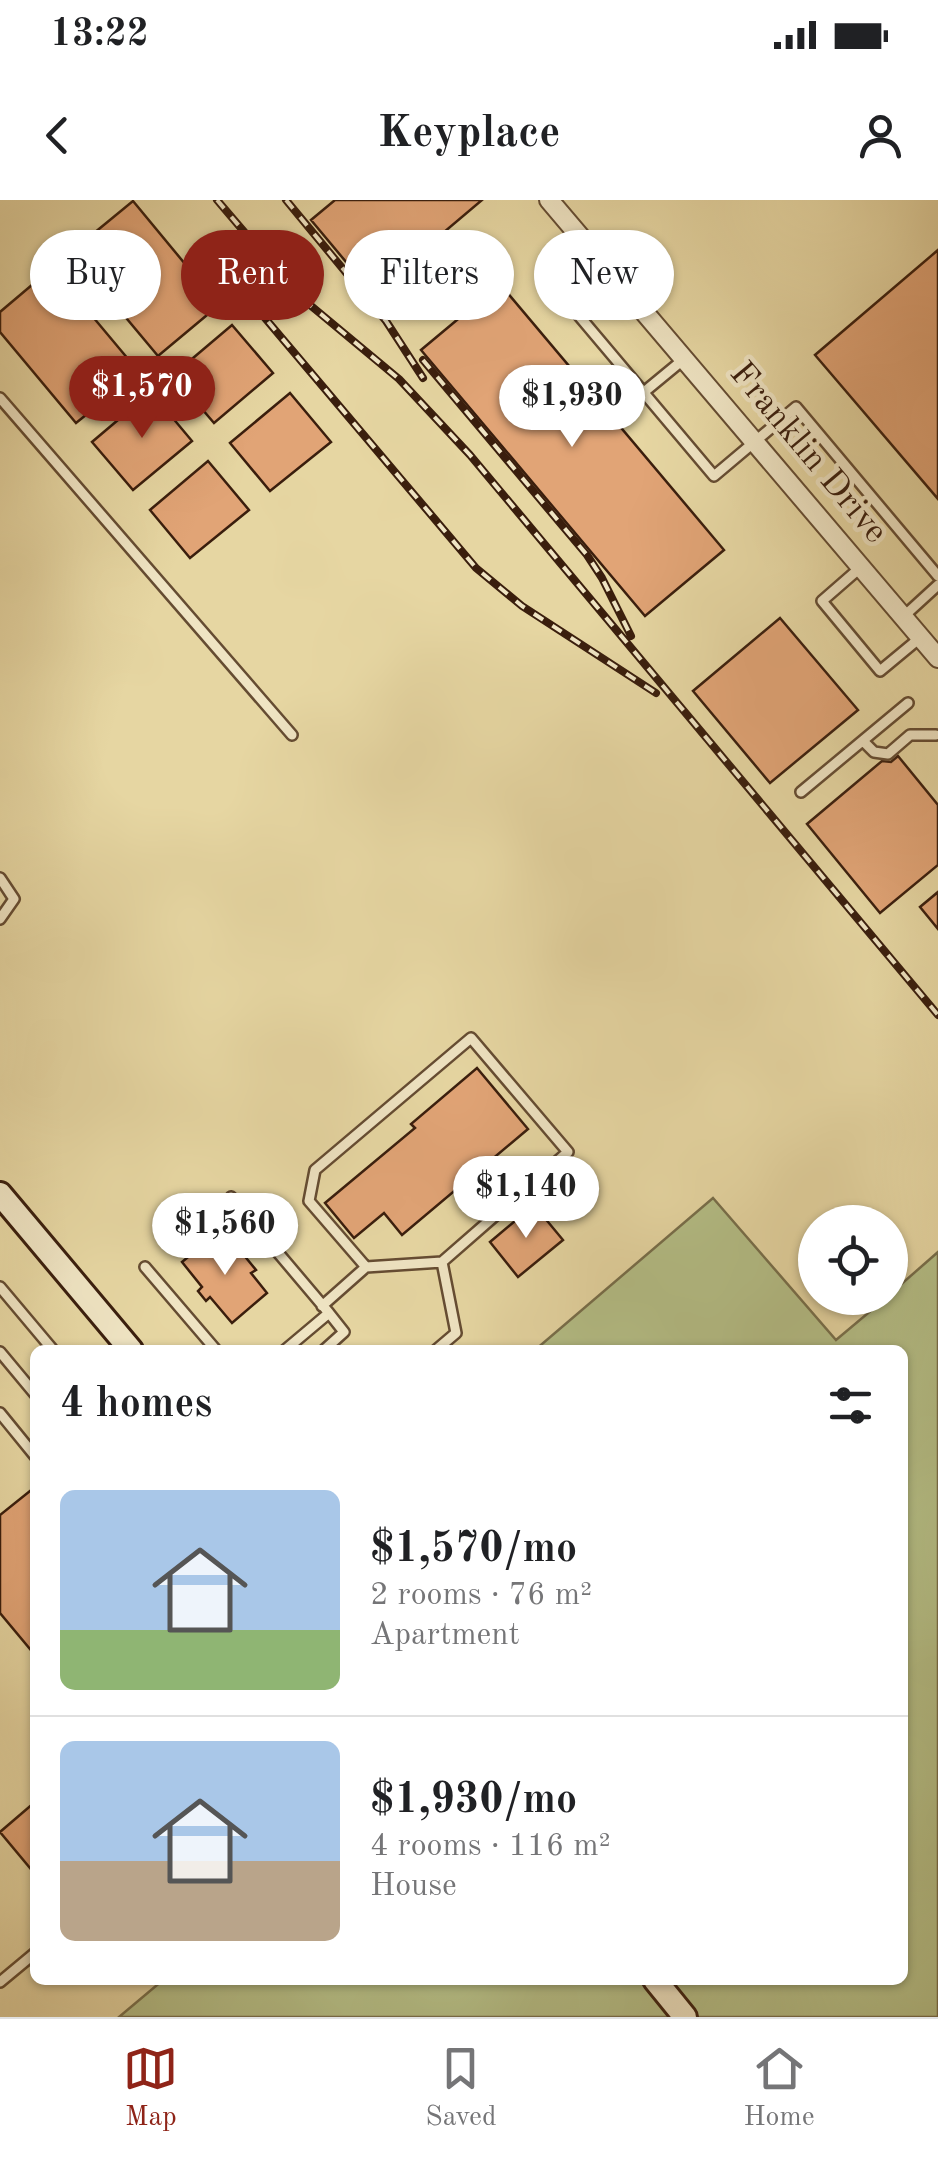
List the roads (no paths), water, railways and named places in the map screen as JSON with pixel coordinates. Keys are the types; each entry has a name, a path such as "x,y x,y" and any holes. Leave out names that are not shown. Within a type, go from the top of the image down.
{"street":[{"name":"Franklin Drive","path":"549,200 575,230"},
{"name":"Franklin Drive","path":"653,320 938,658"},
{"path":"0,1194 127,1345"},
{"path":"659,1985 685,2017"}],"lane":[{"path":"583,320 714,476 796,407 938,576"},
{"path":"644,392 685,358"},
{"path":"0,398 292,735"},
{"path":"861,566 822,601 880,671 920,637"},
{"path":"903,617 938,585"},
{"path":"801,792 908,704"},
{"path":"862,741 874,752 888,754 910,735 937,735"},
{"path":"0,878 14,899 0,919"},
{"path":"290,1345 366,1267 442,1262 568,1152 471,1038 315,1170 309,1200 366,1267"},
{"path":"231,1197 344,1332 330,1345"},
{"path":"442,1262 456,1334 442,1345"},
{"path":"145,1267 212,1345"},
{"path":"0,1287 49,1345"},
{"path":"0,1352 30,1388"},
{"path":"0,1413 30,1450"},
{"path":"0,1982 30,1957"}],"railway":[{"path":"217,200 298,295 399,379 470,455 938,1015"},
{"path":"286,200 386,321 423,378"},
{"path":"267,320 476,568 522,606 656,693"},
{"path":"423,360 587,555 631,636"}]}
